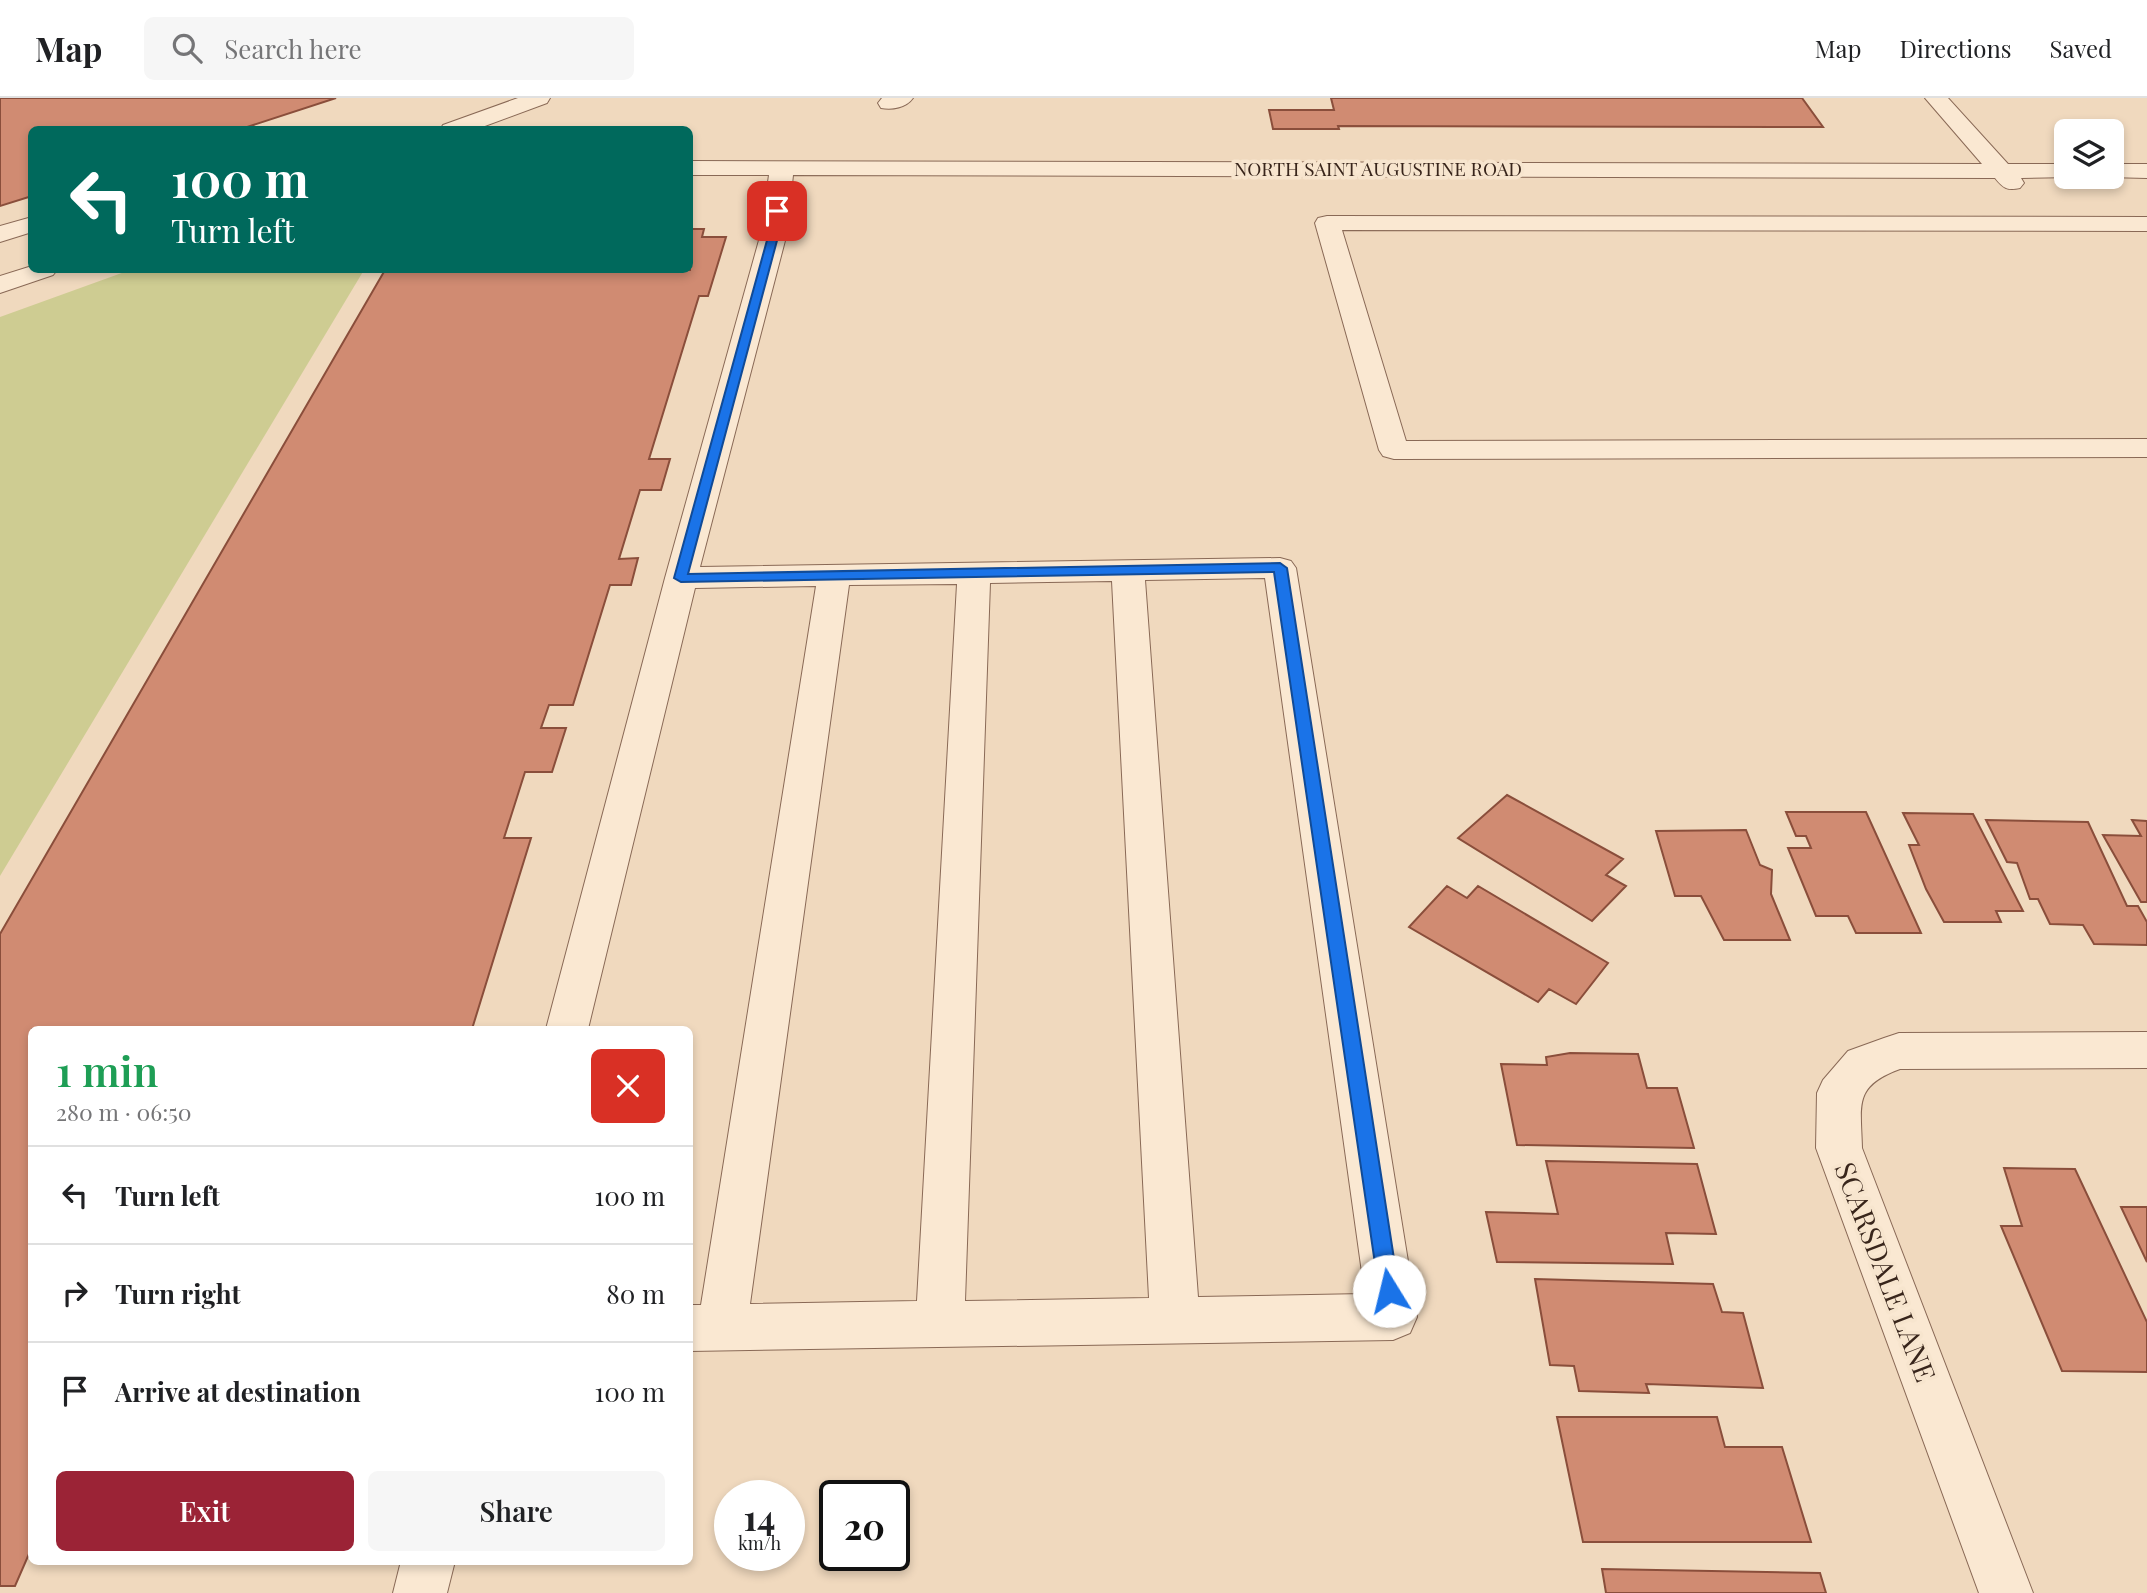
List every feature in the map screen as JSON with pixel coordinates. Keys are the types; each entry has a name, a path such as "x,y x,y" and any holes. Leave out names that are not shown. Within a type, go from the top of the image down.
{"street":[{"path":"1930,98 1937,98 2048,224"},
{"path":"462,126 532,101"},
{"path":"510,126 532,101"},
{"name":"NORTH SAINT AUGUSTINE ROAD","path":"693,168 2054,171"},
{"path":"567,1026 681,578 774,233 782,168"},
{"path":"2124,171 2147,171"},
{"path":"2147,224 1327,223 1394,450 2147,448"},
{"path":"0,234 28,225"},
{"path":"0,285 35,273"},
{"path":"681,578 1280,568 1393,1317 706,1328 834,576"},
{"path":"1128,570 1175,1321"},
{"path":"940,1324 974,573"},
{"name":"SCARSDALE LANE","path":"2006,1593 1839,1148 1839,1093 1863,1065 1899,1051 2147,1050"},
{"path":"420,1593 427,1565"}],"shaded area":[{"path":"122,273 362,273 0,876 0,317"}],"building":[{"path":"0,98 336,98 250,126 28,126 28,197 0,206"},
{"path":"1331,98 1802,98 1823,127 1338,126 1339,129 1273,129 1269,110 1334,110"},
{"path":"693,229 704,229 702,237 726,237 708,296 699,296 649,459 670,459 661,490 640,490 619,559 638,558 631,585 610,585 573,705 549,705 541,728 566,728 552,772 525,772 504,838 531,838 473,1026 28,1026 28,1556 15,1586 0,1586 0,934 383,273 693,273"},
{"path":"1507,795 1623,859 1606,875 1626,886 1592,921 1458,838"},
{"path":"1786,812 1866,812 1921,933 1856,933 1848,916 1816,916 1788,848 1811,848 1806,836 1796,836"},
{"path":"1903,813 1973,814 2023,911 1996,911 2001,922 1944,922 1926,889 1909,845 1919,845"},
{"path":"1986,820 2088,822 2127,906 2138,906 2147,922 2147,945 2094,944 2083,925 2050,924 2038,899 2030,899 2017,863 2007,862"},
{"path":"2132,820 2147,821 2147,902 2141,902 2103,835 2141,836"},
{"path":"1746,830 1760,865 1772,870 1771,894 1790,940 1724,940 1701,896 1675,896 1656,831"},
{"path":"1447,886 1467,898 1478,886 1608,963 1576,1004 1549,989 1538,1002 1409,927"},
{"path":"1570,1053 1638,1054 1647,1088 1677,1088 1694,1148 1517,1145 1501,1064 1547,1065 1546,1057"},
{"path":"1546,1161 1697,1164 1716,1234 1666,1233 1673,1264 1497,1262 1486,1212 1558,1214"},
{"path":"2004,1168 2075,1169 2147,1322 2147,1372 2062,1371 2001,1226 2022,1226"},
{"path":"2121,1207 2147,1207 2147,1262"},
{"path":"1535,1279 1713,1284 1722,1312 1743,1313 1763,1388 1646,1384 1649,1393 1579,1391 1574,1366 1550,1365"},
{"path":"1557,1417 1717,1417 1725,1447 1782,1447 1811,1542 1583,1542"},
{"path":"1602,1569 1820,1573 1826,1593 1606,1593"}],"route":[{"path":"777,211 774,233 681,578 1280,568 1389,1291"}]}
